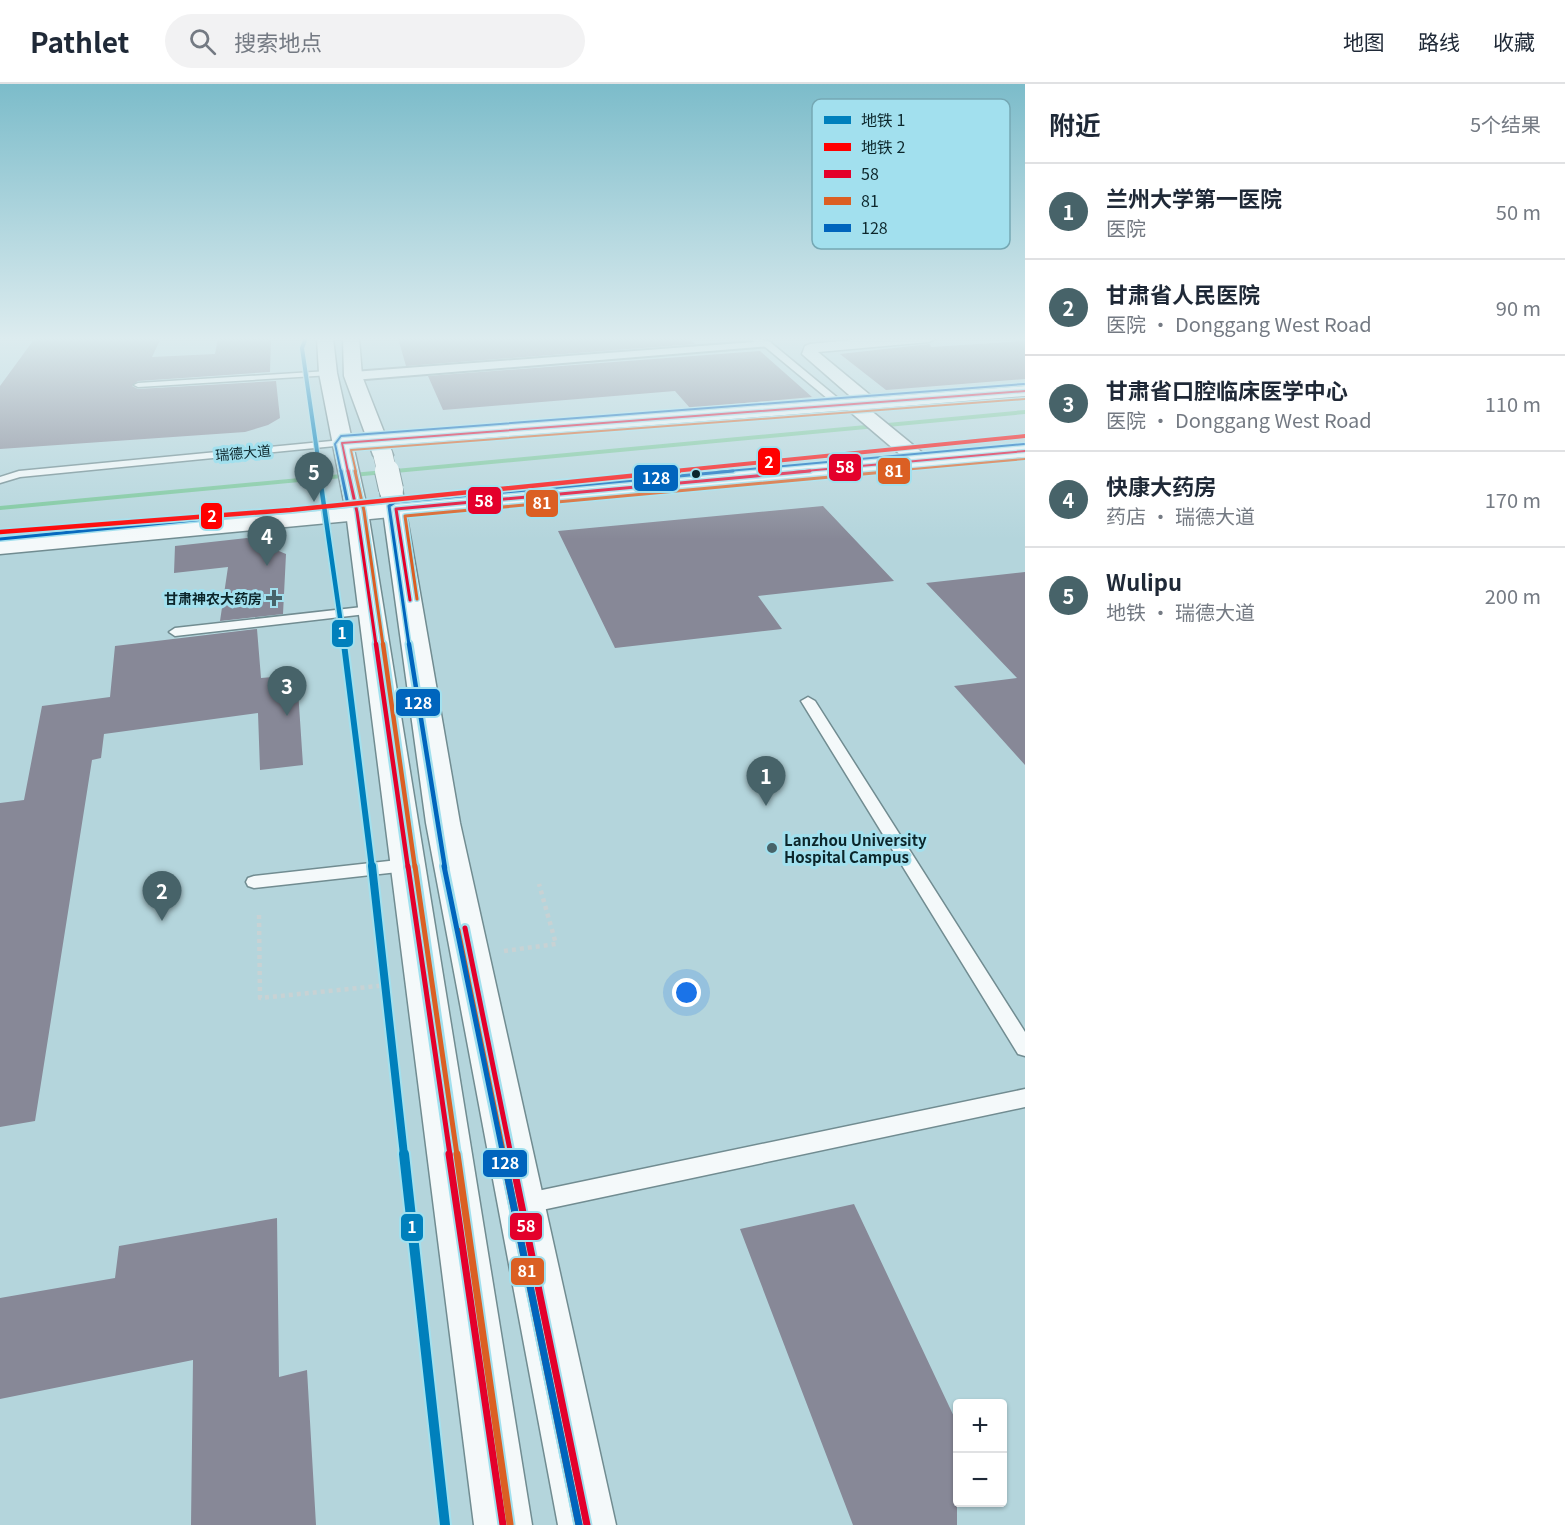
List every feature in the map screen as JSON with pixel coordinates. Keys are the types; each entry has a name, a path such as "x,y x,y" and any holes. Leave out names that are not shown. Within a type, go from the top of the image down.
{"main road":[{"path":"334,405 355,503 503,1525"},
{"path":"364,405 381,448 394,499 443,823 587,1525"},
{"name":"瑞德大道","path":"343,448 381,448 884,405"},
{"path":"857,408 920,461"},
{"path":"0,548 394,499 1025,452"}],"lane":[{"path":"853,405 857,408"},
{"name":"瑞德大道","path":"0,480 19,474 343,448"},
{"path":"175,632 371,610"},
{"path":"808,701 1025,1048"},
{"path":"254,882 407,865"},
{"path":"520,1205 1025,1098"}],"path":[{"path":"471,956 556,944 539,884"},
{"path":"259,915 260,998 424,981"}],"building":[{"path":"0,405 279,405 280,418 268,425 245,432 0,449"},
{"path":"441,405 501,405 443,410"},
{"path":"688,405 721,405 690,408"},
{"path":"823,506 894,581 758,596 782,629 615,648 558,531"},
{"path":"247,538 286,554 283,614 220,621 228,567 174,573 175,546"},
{"path":"1025,572 1025,765 954,686 1017,678 926,583"},
{"path":"257,629 261,678 297,675 303,765 260,770 258,713 104,734 101,758 92,760 35,1121 0,1127 0,803 24,800 42,706 110,697 115,646"},
{"path":"854,1204 953,1414 953,1507 957,1507 957,1525 853,1525 740,1229"},
{"path":"277,1218 279,1377 307,1370 316,1525 191,1525 193,1360 0,1399 0,1298 115,1278 119,1246"}],"waterway":[{"path":"0,508 1025,412"}],"metro line":[{"name":"1","path":"310,405 360,757 445,1525"},
{"name":"2","path":"0,532 290,510 1025,436"}],"transit line":[{"name":"128","path":"0,539 348,505 335,444 341,436 745,405"},
{"name":"58","path":"503,1525 357,512 342,443 838,405"},
{"name":"81","path":"510,1524 364,511 351,450 942,405"},
{"name":"128","path":"579,1525 436,825 389,506 395,502 1024,444"},
{"name":"58","path":"410,600 396,509 1025,451"},
{"name":"81","path":"417,599 405,516 1025,459"},
{"name":"58","path":"465,928 587,1525"},
{"name":"81","path":"458,930 579,1525"}],"place":[{"name":"Wulipu","path":"314,502"},
{"name":"快康大药房","path":"267,566"},
{"name":"甘肃神农大药房","path":"274,598"},
{"name":"甘肃省口腔临床医学中心","path":"287,716"},
{"name":"兰州大学第一医院","path":"766,806"},
{"name":"Lanzhou University Hospital Campus","path":"772,848"},
{"name":"甘肃省人民医院","path":"162,921"}]}
